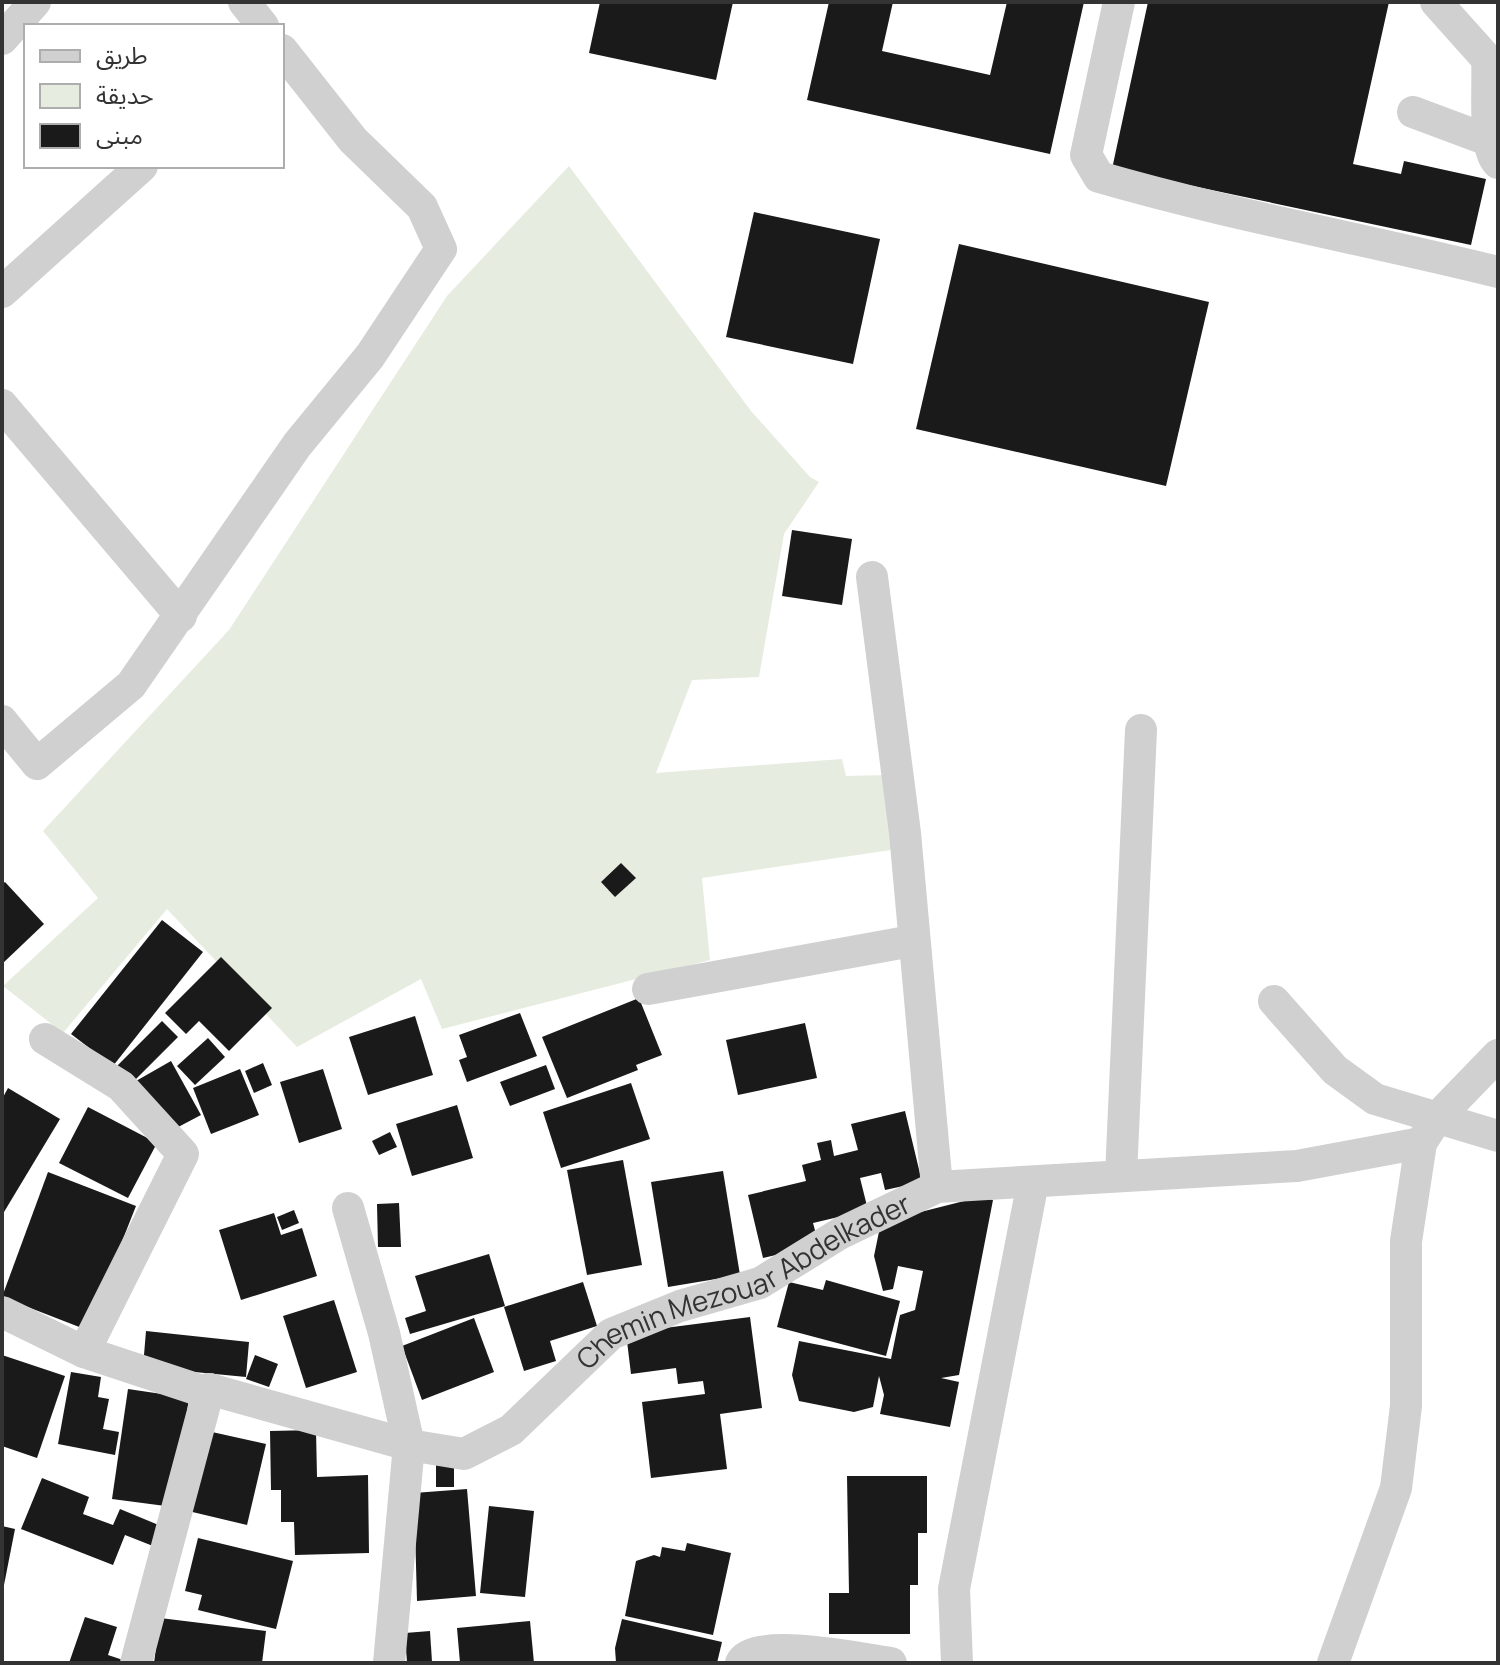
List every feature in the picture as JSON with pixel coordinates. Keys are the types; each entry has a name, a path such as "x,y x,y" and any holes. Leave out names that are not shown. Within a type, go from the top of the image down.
{"street":[{"path":"2,39 35,2"},
{"path":"244,2 261,24"},
{"path":"1119,2 1086,155 1099,177 1206,208 1375,242 1498,272"},
{"path":"1413,112 1493,152 1487,59 1436,2"},
{"path":"2,721 37,764 131,685 297,445 370,356 441,249 422,207 353,140 284,53"},
{"path":"2,292 140,168"},
{"path":"2,405 181,616"},
{"path":"872,577 905,833 912,941 937,1187"},
{"path":"1121,1176 1141,730"},
{"path":"648,989 912,941"},
{"path":"1274,1001 1335,1070 1375,1099 1429,1131 1498,1136"},
{"path":"45,1039 121,1086 183,1154 84,1352"},
{"path":"1333,1663 1396,1488 1406,1406 1406,1241 1429,1131 1498,1055"},
{"name":"Chemin Mezouar Abdelkader","path":"2,1312 84,1352 202,1391 209,1389 409,1445 464,1454 511,1430 611,1334 680,1306 760,1283 841,1233 937,1187 1297,1166 1429,1131"},
{"path":"957,1663 954,1589 1033,1182"},
{"path":"348,1208 384,1333 409,1445 389,1663"},
{"path":"136,1663 209,1389"},
{"path":"741,1663 754,1651 778,1649 891,1663"}],"green space":[{"path":"569,166 751,411 810,477 819,482 784,534 759,677 692,680 656,773 842,759 846,776 888,775 898,849 702,878 710,960 442,1029 421,979 297,1047 167,909 63,1033 3,986 98,898 43,831 229,630 447,296"}],"building":[{"path":"600,2 733,2 716,80 589,53"},
{"path":"829,2 893,2 882,51 990,75 1007,2 1084,2 1050,154 807,100"},
{"path":"1148,2 1389,2 1353,164 1401,174 1404,161 1486,179 1471,245 1112,169"},
{"path":"754,212 880,239 853,364 726,337"},
{"path":"959,244 1209,302 1166,486 916,429"},
{"path":"792,530 852,539 842,605 782,596"},
{"path":"621,863 636,878 615,897 601,882"},
{"path":"5,882 44,924 2,964 2,884"},
{"path":"162,920 203,952 113,1066 71,1034"},
{"path":"221,957 272,1008 229,1051 199,1021 186,1034 165,1013"},
{"path":"639,998 662,1055 636,1065 638,1070 567,1098 542,1037"},
{"path":"520,1013 537,1056 467,1082 459,1060 467,1057 459,1035"},
{"path":"415,1016 433,1075 368,1095 349,1037"},
{"path":"162,1021 178,1037 129,1086 113,1070"},
{"path":"805,1023 817,1078 738,1095 726,1040"},
{"path":"208,1038 225,1057 195,1085 177,1066"},
{"path":"171,1061 201,1115 165,1134 136,1081"},
{"path":"263,1063 272,1085 254,1093 245,1071"},
{"path":"546,1065 555,1089 510,1106 500,1082"},
{"path":"240,1069 259,1115 211,1134 193,1088"},
{"path":"323,1069 342,1129 299,1143 280,1082"},
{"path":"631,1083 650,1139 561,1168 543,1112"},
{"path":"8,1088 60,1119 4,1212 2,1099"},
{"path":"457,1105 473,1158 412,1176 396,1124"},
{"path":"88,1107 157,1143 128,1198 59,1163"},
{"path":"905,1111 922,1182 885,1190 881,1173 860,1178 868,1210 813,1223 819,1245 763,1258 748,1195 806,1181 802,1165 821,1160 817,1143 831,1140 834,1156 858,1150 851,1124"},
{"path":"390,1132 397,1147 379,1155 372,1141"},
{"path":"623,1160 642,1265 587,1275 567,1170"},
{"path":"723,1171 740,1275 668,1287 651,1182"},
{"path":"48,1172 136,1206 87,1330 2,1297"},
{"path":"980,1197 993,1200 959,1375 941,1378 959,1382 950,1427 880,1414 884,1395 879,1376 873,1407 854,1412 799,1401 792,1375 799,1341 891,1359 900,1315 915,1310 923,1271 898,1266 893,1289 883,1291 874,1256 881,1222"},
{"path":"399,1203 401,1247 378,1247 377,1204"},
{"path":"294,1210 299,1223 282,1230 277,1217"},
{"path":"274,1213 281,1235 302,1228 317,1276 241,1300 219,1230"},
{"path":"489,1254 505,1306 410,1334 405,1318 426,1311 415,1276"},
{"path":"826,1280 900,1301 886,1356 777,1327 789,1282 823,1290"},
{"path":"583,1282 597,1326 550,1341 556,1361 524,1371 504,1307"},
{"path":"334,1300 357,1372 306,1388 283,1316"},
{"path":"750,1317 762,1408 720,1414 727,1469 651,1478 642,1402 705,1394 703,1381 678,1384 676,1368 631,1374 626,1333"},
{"path":"474,1318 494,1372 422,1400 402,1346"},
{"path":"146,1331 249,1342 246,1377 143,1367"},
{"path":"2,1355 65,1376 37,1458 2,1446"},
{"path":"255,1355 278,1364 269,1387 246,1379"},
{"path":"71,1372 101,1377 98,1397 109,1399 103,1429 119,1432 115,1455 58,1444"},
{"path":"128,1389 189,1398 173,1507 112,1499"},
{"path":"203,1430 266,1444 247,1525 184,1510"},
{"path":"316,1430 317,1477 368,1475 369,1553 295,1555 294,1522 281,1522 281,1490 271,1490 270,1431"},
{"path":"436,1464 454,1464 454,1487 436,1487"},
{"path":"847,1476 927,1476 927,1533 918,1533 918,1585 910,1585 910,1634 829,1634 829,1593 849,1593"},
{"path":"42,1478 89,1497 83,1514 113,1525 120,1509 161,1526 153,1546 125,1535 113,1565 21,1529"},
{"path":"467,1489 476,1596 417,1601 414,1493"},
{"path":"489,1506 534,1511 525,1597 480,1593"},
{"path":"2,1526 15,1529 3,1590 2,1590"},
{"path":"198,1538 293,1561 276,1629 198,1610 202,1595 185,1591"},
{"path":"687,1543 731,1553 713,1635 625,1616 636,1561 654,1555 660,1557 662,1547 685,1551"},
{"path":"85,1617 117,1627 108,1655 132,1663 69,1663"},
{"path":"160,1618 266,1631 262,1663 154,1663"},
{"path":"622,1619 722,1642 717,1663 616,1663 615,1648"},
{"path":"530,1621 534,1663 460,1663 457,1628"},
{"path":"430,1631 432,1662 407,1663 405,1633"}]}
